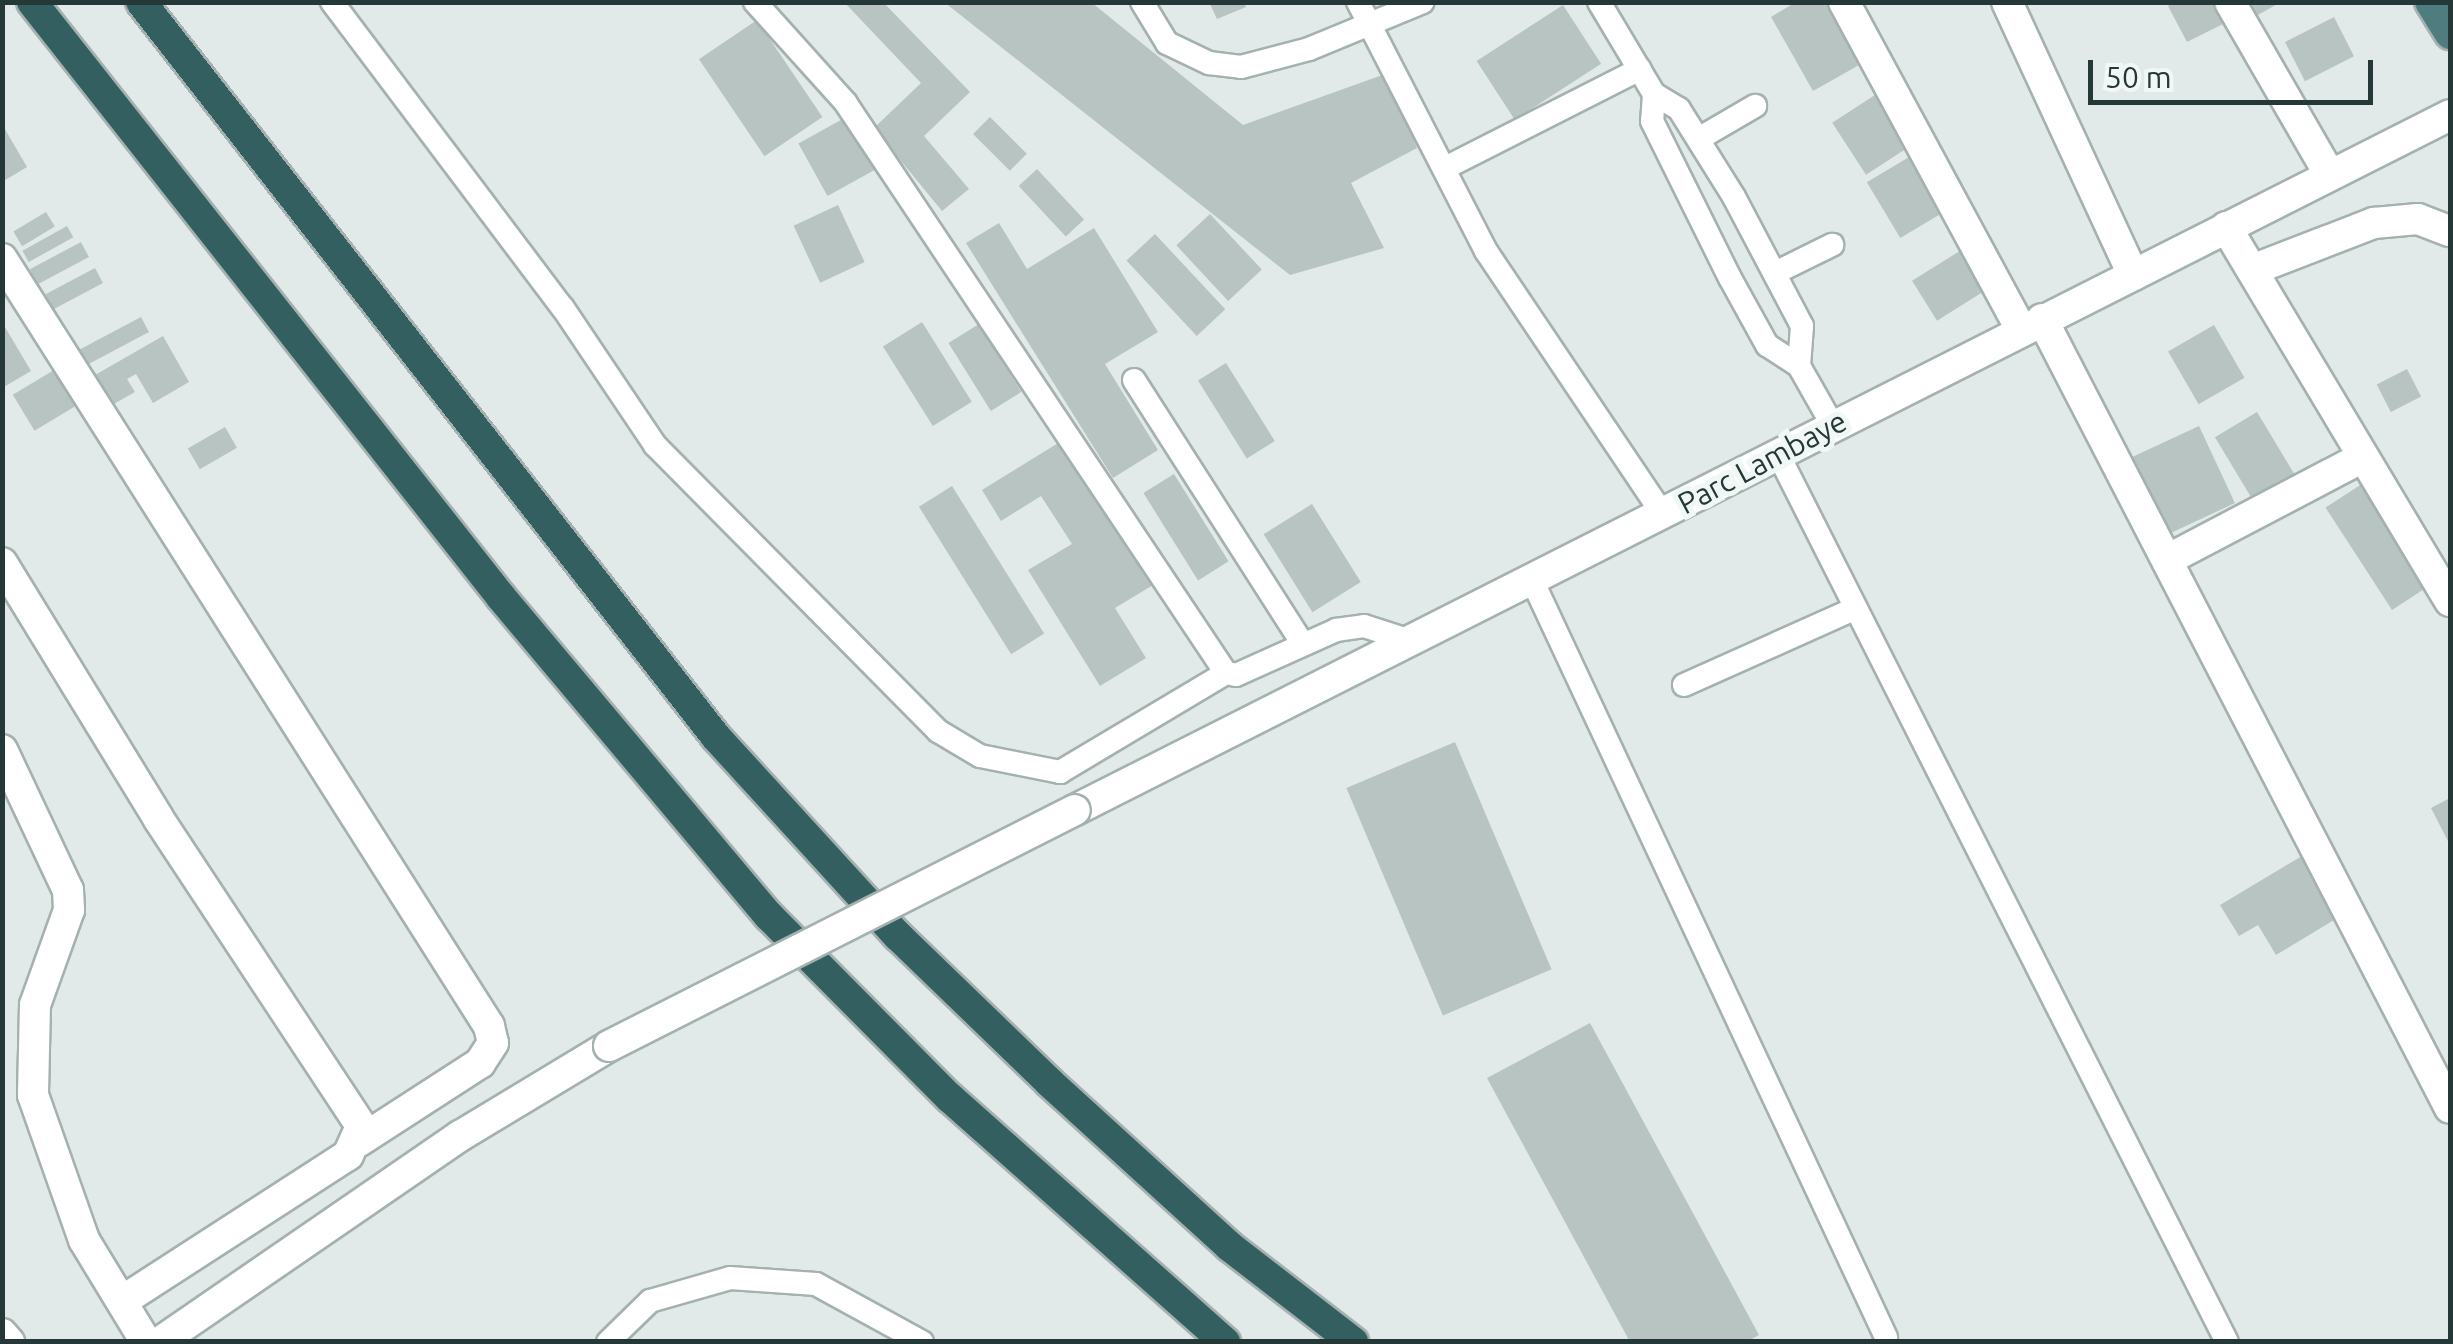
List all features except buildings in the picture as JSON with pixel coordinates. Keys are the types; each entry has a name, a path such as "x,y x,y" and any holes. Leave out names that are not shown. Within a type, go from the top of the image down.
{"highway":[{"path":"32,2 513,612 769,916 950,1098 1224,1342"},
{"path":"142,2 716,737 898,936 1050,1082 1229,1246 1353,1342"},
{"path":"2430,2 2450,34"}],"street":[{"path":"1844,2 2168,560 2450,1108"},
{"path":"2007,2 2133,275"},
{"path":"2230,2 2330,175"},
{"name":"Parc Lambaye","path":"160,1342 460,1136 609,1046 2450,114"},
{"path":"2252,270 2374,224 2418,219 2450,231"},
{"path":"2226,227 2450,601"},
{"path":"2,259 488,1026 493,1043 480,1063 358,1142 264,1212 122,1302"},
{"path":"2168,560 2363,458"},
{"path":"2,562 158,818 354,1113 361,1126 358,1142"},
{"path":"2,750 68,890 69,910 36,1005 33,1095 84,1240 146,1342"},
{"path":"2,1334 10,1342"}],"lane":[{"path":"332,2 562,308 655,445 938,731 980,756 1060,772 1226,673 1236,675 1349,626 1411,641"},
{"path":"756,2 845,102 1226,673"},
{"path":"1142,2 1167,44 1210,63 1240,67 1423,2"},
{"path":"1358,2 1447,167 1486,250 1663,514"},
{"path":"1599,2 1654,94 1679,108 1700,138 1775,273 1802,326 1799,366"},
{"path":"1447,167 1640,69"},
{"path":"1654,94 1652,121 1730,278 1767,345 1799,366 1832,424"},
{"path":"1700,138 1755,106"},
{"path":"1775,273 1832,244"},
{"path":"1134,380 1303,644"},
{"path":"1777,452 2227,1342"},
{"path":"1532,580 1886,1337"},
{"path":"1684,685 1856,608"},
{"path":"608,1342 650,1301 730,1278 816,1284 922,1342"},
{"path":"191,1342 207,1312"}]}
